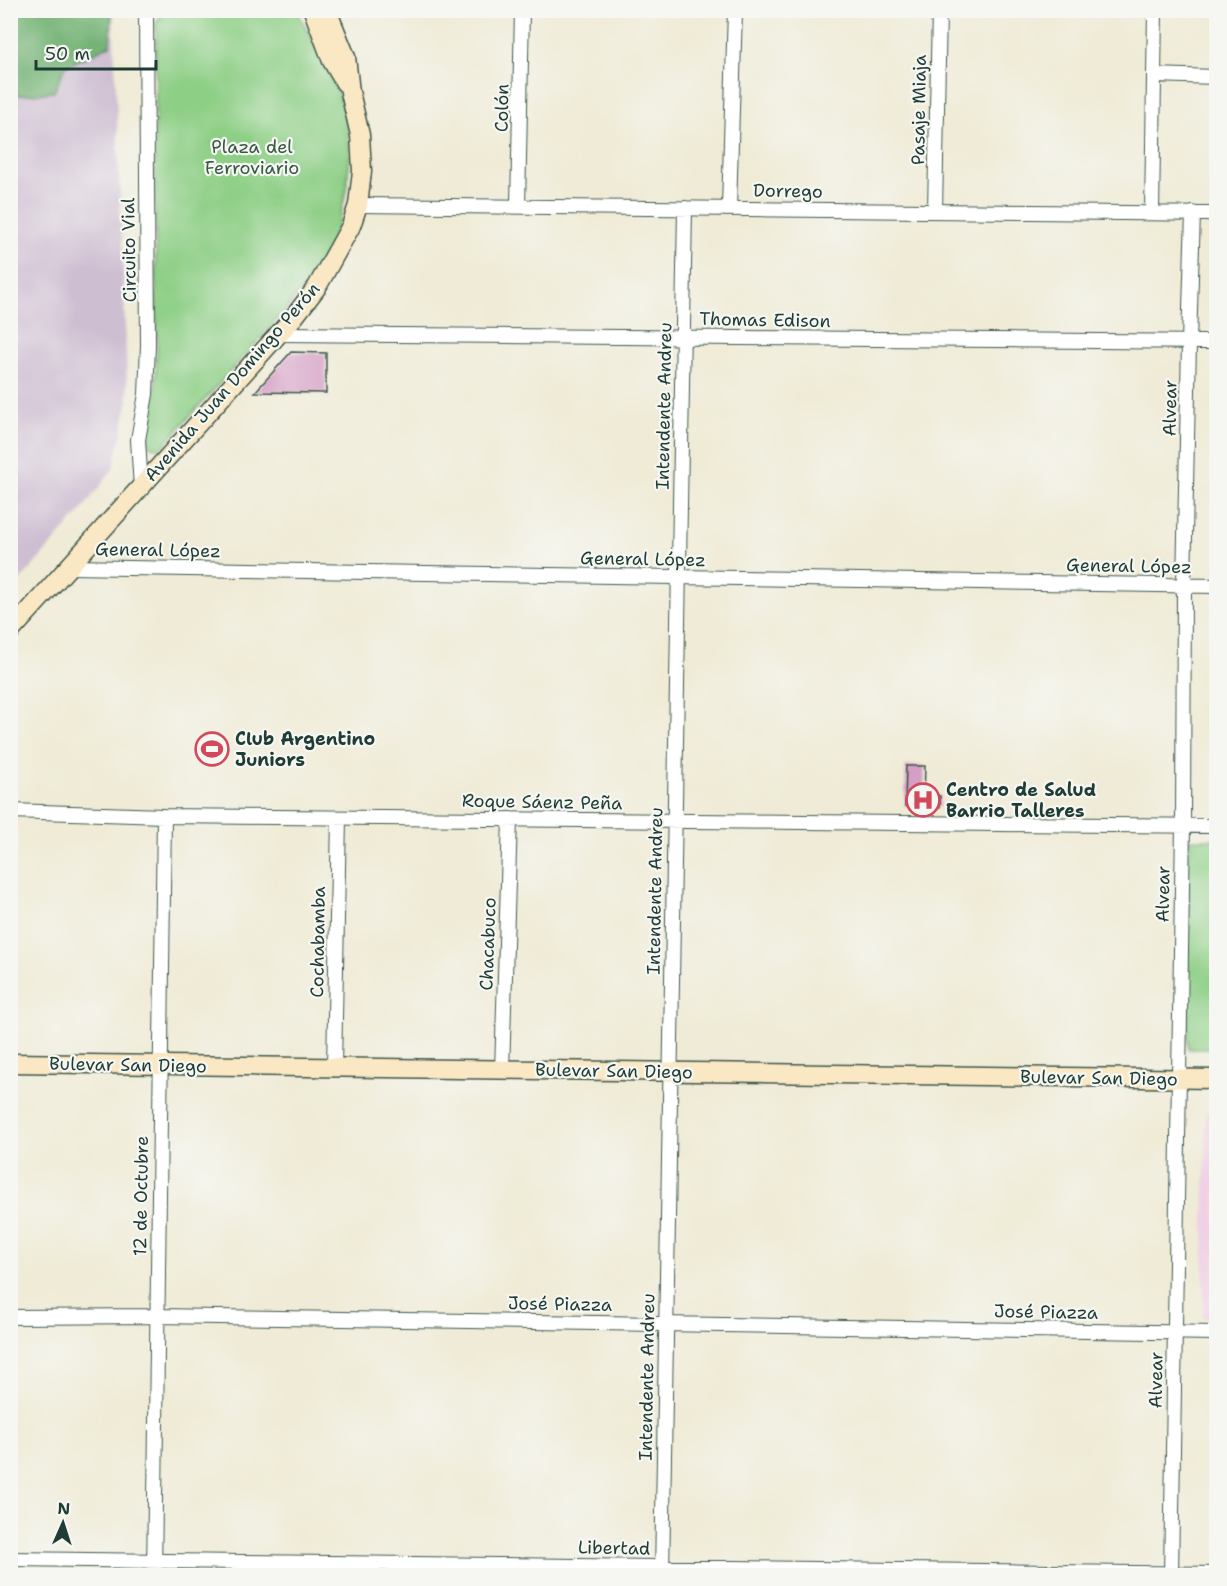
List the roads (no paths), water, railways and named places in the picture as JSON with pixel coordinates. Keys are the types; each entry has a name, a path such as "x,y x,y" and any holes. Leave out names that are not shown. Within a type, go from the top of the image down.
{"street":[{"path":"141,10 151,10"},
{"name":"Colón","path":"518,206 522,10"},
{"path":"729,208 735,10"},
{"name":"Pasaje Miaja","path":"935,211 939,10"},
{"path":"1152,213 1155,10"},
{"name":"Circuito Vial","path":"141,488 138,440 146,394 148,345 146,11"},
{"name":"Avenida Juan Domingo Perón","path":"10,632 294,317 317,287 351,226 358,205 362,171 360,135 350,92 332,61 317,14"},
{"path":"1154,75 1216,77"},
{"name":"Dorrego","path":"358,205 1216,214"},
{"name":"Intendente Andreu","path":"662,1571 685,208"},
{"name":"Alvear","path":"1172,1574 1183,826 1184,585 1193,213"},
{"name":"Thomas Edison","path":"278,334 1216,342"},
{"name":"General López","path":"70,567 1216,586"},
{"name":"Roque Sáenz Peña","path":"10,811 164,816 1216,826"},
{"name":"12 de Octubre","path":"154,1575 164,816"},
{"name":"Cochabamba","path":"334,1067 339,818"},
{"name":"Chacabuco","path":"502,1070 510,819"},
{"name":"Bulevar San Diego","path":"10,1063 1216,1079"},
{"name":"José Piazza","path":"10,1317 157,1316 1216,1333"},
{"name":"Libertad","path":"10,1559 662,1571 1216,1574"}],"place":[{"name":"Club Argentino Juniors","path":"212,749"},
{"name":"Centro de Salud Barrio Talleres","path":"923,800"}],"park label":[{"name":"Plaza del Ferroviario","path":"252,157"}]}
